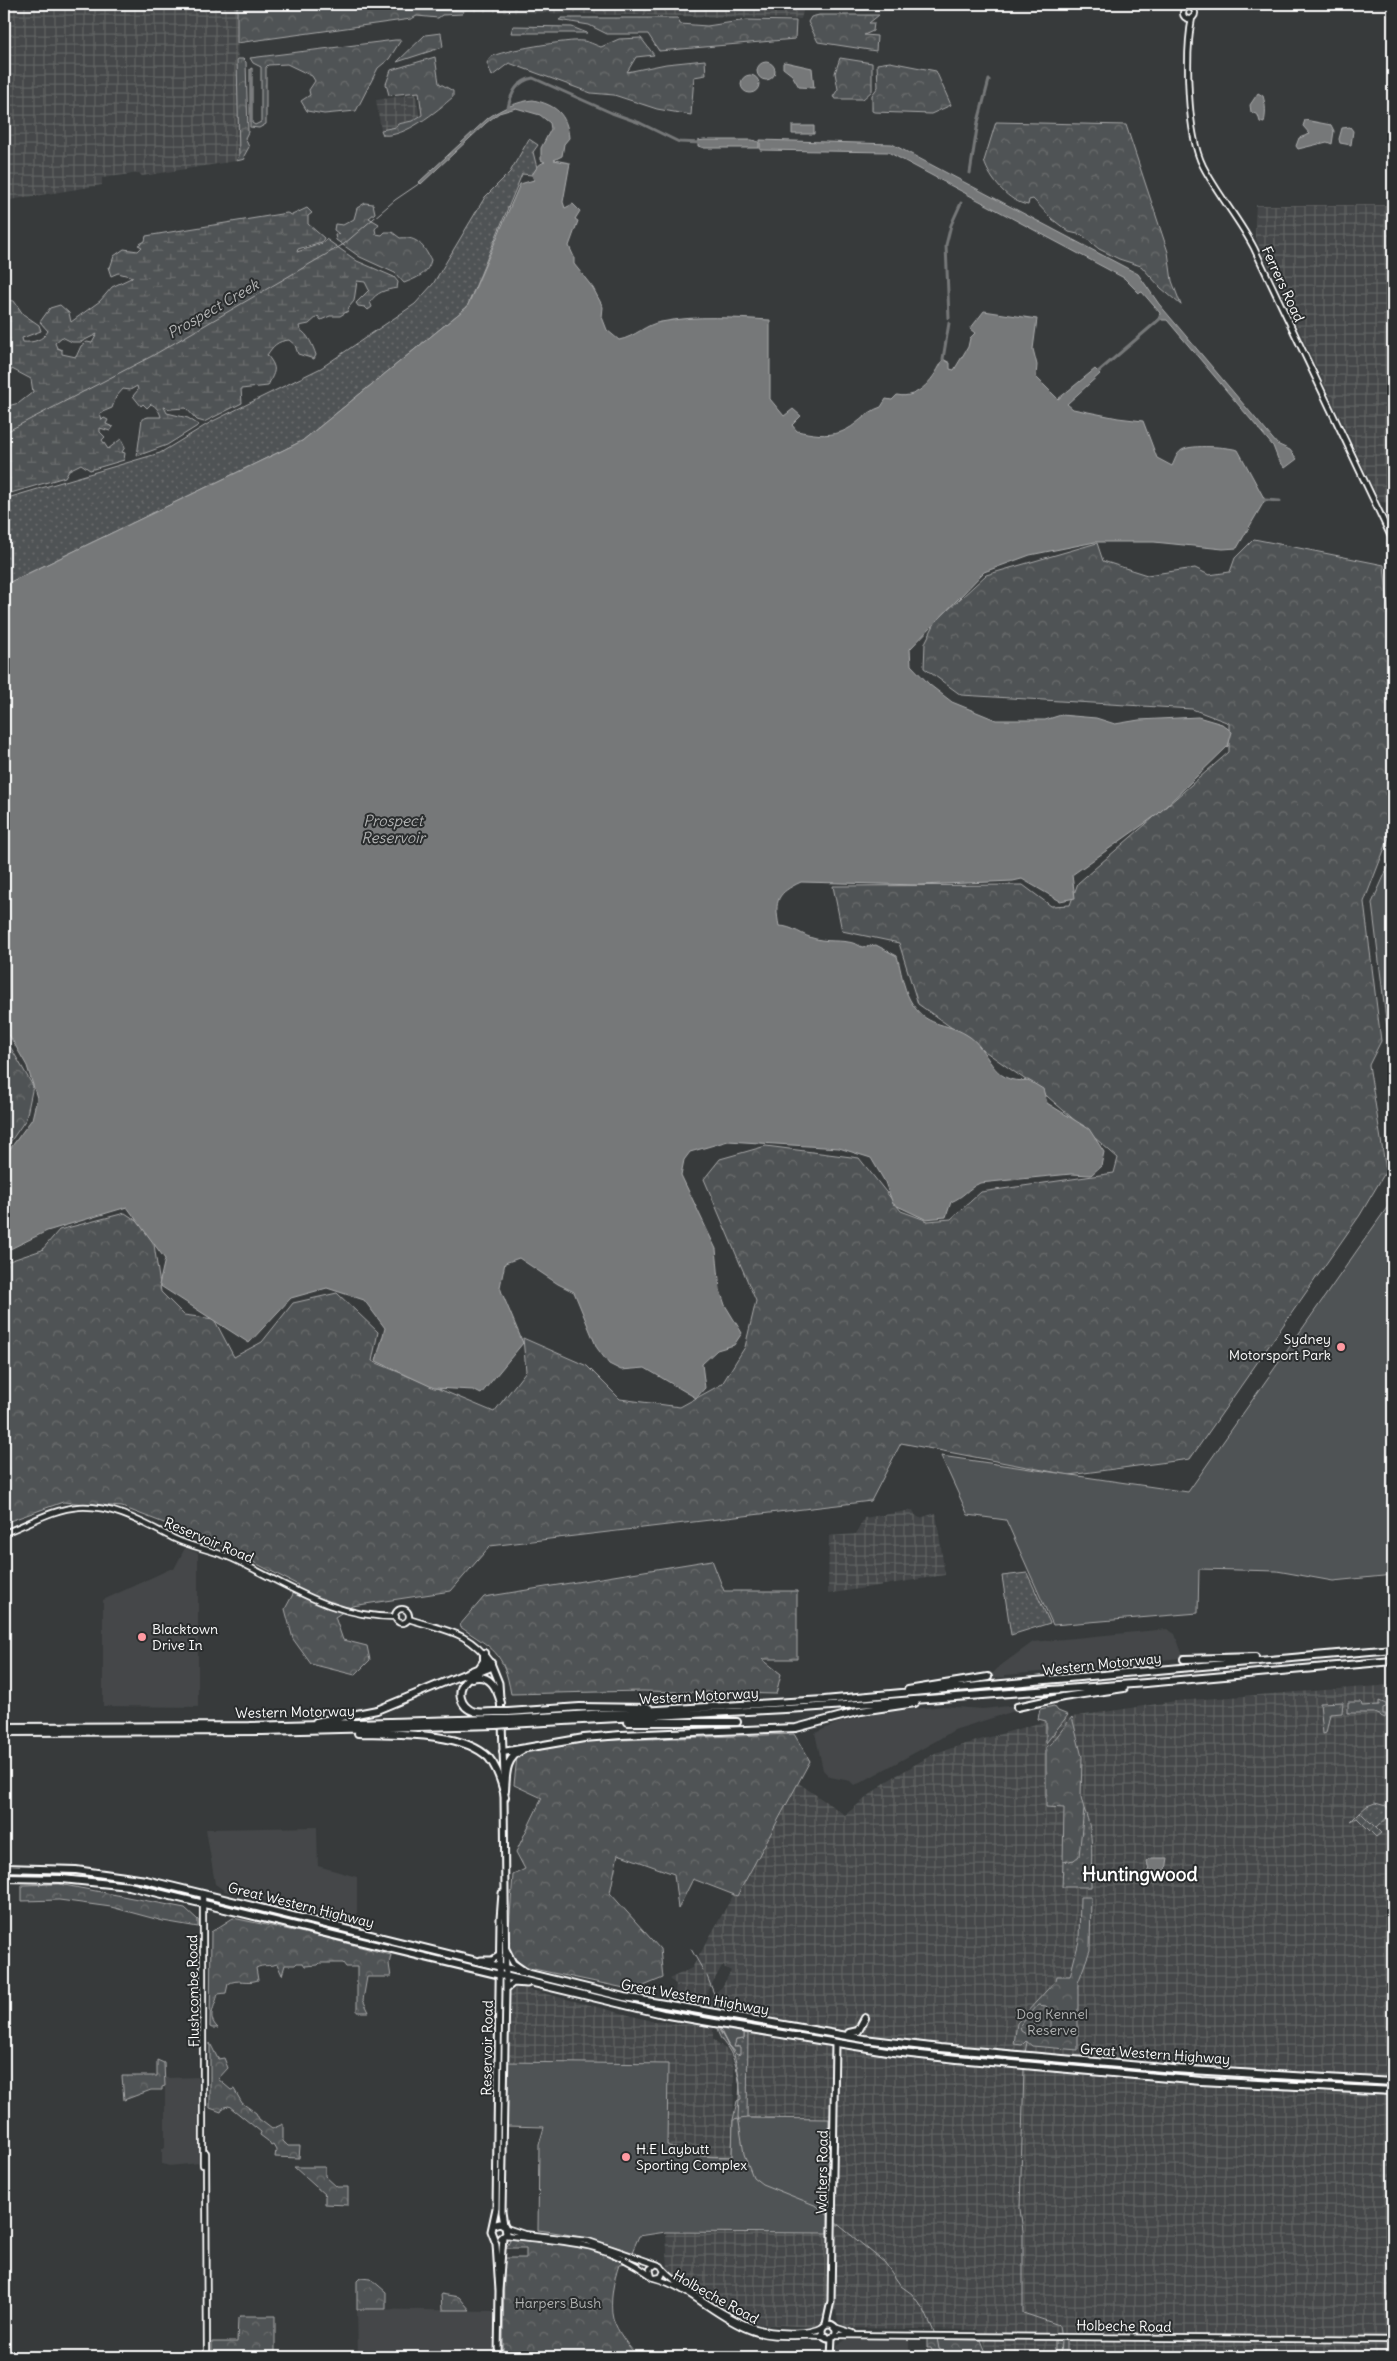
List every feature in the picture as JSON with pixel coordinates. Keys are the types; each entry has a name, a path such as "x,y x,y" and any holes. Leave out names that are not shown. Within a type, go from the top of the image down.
{"highway":[{"name":"Western Motorway","path":"4,1732 310,1730 704,1708 888,1695 1393,1649"},
{"path":"479,1668 484,1662 484,1653"},
{"path":"1184,1659 1312,1656"},
{"name":"Western Motorway","path":"508,1718 560,1722 741,1712 1146,1683 1393,1662"},
{"path":"302,1725 377,1710 479,1668 492,1665"},
{"path":"492,1665 465,1682 460,1696 466,1707 495,1719 508,1718"},
{"path":"465,1682 478,1677 487,1679 495,1687 501,1703"},
{"path":"888,1695 922,1687 988,1678"},
{"path":"1017,1707 1063,1697 1144,1686 1146,1683"},
{"path":"503,1752 621,1735 796,1728 861,1711 965,1695"},
{"name":"Western Motorway","path":"4,1727 302,1725 495,1719"},
{"path":"560,1722 737,1722"},
{"path":"310,1730 425,1736 465,1744 482,1752 490,1759 499,1776 504,1797"},
{"path":"504,1797 509,1762 516,1753 528,1747"},
{"name":"Great Western Highway","path":"4,1868 54,1869 111,1874 203,1894 640,2000 783,2025 922,2046 1202,2071 1393,2082"},
{"name":"Great Western Highway","path":"4,1878 37,1878 129,1886 663,2014 834,2043 922,2056 1201,2081 1393,2091"},
{"path":"783,2025 852,2034 858,2031 865,2018"},
{"path":"1201,2081 1202,2071"}],"main road":[{"name":"Reservoir Road","path":"492,1665 499,1683 501,1703 505,1947 502,1968 496,2208 493,2225"},
{"name":"Reservoir Road","path":"502,1968 500,1955 504,1870"},
{"path":"505,1947 513,1963 530,1974"},
{"path":"476,1961 492,1960 500,1955"},
{"name":"Reservoir Road","path":"502,1976 506,1990 502,2134 505,2226"},
{"path":"506,1990 513,1983 542,1985"},
{"name":"Walters Road","path":"830,2336 833,2326 831,2301 834,2043"},
{"path":"498,2357 499,2291 505,2226 500,2223 493,2225 491,2231 496,2244 499,2291"},
{"path":"493,2235 499,2238 504,2236"},
{"name":"Walters Road","path":"825,2326 831,2301"},
{"path":"831,2355 830,2336 825,2326 833,2326"}],"street":[{"name":"Ferrers Road","path":"1190,30 1184,14 1187,5 1195,12 1190,30 1191,123 1194,145 1203,166 1237,217 1254,248 1393,541"},
{"path":"1186,18 1192,18"},
{"name":"Reservoir Road","path":"4,1532 62,1510 88,1507 113,1510 193,1547 234,1560 322,1604 351,1613 396,1617"},
{"path":"403,1610 408,1613 409,1619 402,1623 396,1617 398,1611 403,1610"},
{"name":"Reservoir Road","path":"409,1619 457,1632 472,1641 484,1653 492,1665"},
{"name":"Flushcombe Road","path":"203,1894 205,2166 208,2169 205,2172 207,2357"},
{"path":"203,1917 209,1909 221,1908"},
{"name":"Holbeche Road","path":"505,2226 524,2234 588,2241 613,2248 645,2262 656,2264"},
{"name":"Holbeche Road","path":"504,2236 570,2242 594,2247 631,2261 651,2275"},
{"path":"656,2264 663,2269 662,2276 656,2278 651,2275 651,2267 656,2264"},
{"name":"Holbeche Road","path":"663,2269 689,2290 730,2316 754,2328 797,2332 815,2331 825,2326"},
{"name":"Holbeche Road","path":"656,2278 669,2282 737,2325 758,2333 830,2336 854,2334 1393,2340"},
{"name":"Holbeche Road","path":"833,2326 854,2334"}],"shaded area":[{"path":"4,4 805,4 801,19 237,6 239,156 236,161 142,176 139,173 102,178 102,185 4,201"},
{"path":"416,94 420,120 399,127 381,130 376,100"},
{"path":"1256,205 1393,205 1393,503 1380,502 1255,237"},
{"path":"913,1510 915,1515 920,1518 936,1513 945,1575 828,1594 829,1536 856,1534 864,1518"},
{"name":"Blacktown Drive In","path":"185,1548 198,1553 198,1707 103,1706 103,1600 170,1569 174,1569"},
{"path":"1167,1629 1175,1634 1182,1653 1186,1657 1126,1665 1005,1675 1005,1677 987,1679 1000,1666 1033,1642"},
{"path":"1393,1685 1393,2357 1066,2357 1066,2341 1055,2340 1055,2357 988,2357 982,2335 977,2330 849,2328 838,2322 836,2310 827,2310 824,2321 815,2327 759,2324 732,2311 668,2270 666,2232 828,2233 747,2118 748,2034 713,2028 713,2039 729,2052 734,2068 733,2157 684,2154 506,2062 509,1993 515,1988 523,1988 652,2021 704,2026 706,2001 703,2001 702,2007 675,2002 676,1984 669,1979 692,1968 797,1782 845,1815 887,1781 935,1753 1046,1721 1176,1701","holes":["722,1966 731,1971 722,1987 706,2001 706,1995"]},
{"path":"1017,1705 1018,1710 954,1730 860,1783 854,1785 850,1781 830,1777 823,1770 815,1733 840,1722 887,1712 943,1706 983,1709"},
{"path":"317,1827 318,1866 357,1877 357,1924 225,1891 215,1884 206,1829"},
{"path":"200,2077 200,2163 169,2166 162,2164 162,2149 165,2147 165,2078"},
{"path":"357,2309 494,2311 494,2357 358,2357"},
{"path":"849,2338 909,2339 909,2357 835,2357 837,2345"}],"green space":[{"path":"237,6 464,11 462,14 442,15 438,18 417,16 411,19 237,43"},
{"path":"819,15 879,15 869,23 874,23 873,31 864,35 877,36 876,51 818,42 808,22 811,17"},
{"path":"562,18 678,18 680,24 707,26 747,20 796,21 795,39 659,51 648,34 607,34 589,25 559,20"},
{"path":"513,26 572,27 587,33 511,33"},
{"path":"441,33 443,47 397,62 425,35"},
{"path":"641,38 654,55 636,57 627,72 666,64 705,60 706,75 694,77 691,115 657,109 614,95 591,93 509,63 492,76 487,63 491,57 535,46 575,41 587,42 601,47 619,39"},
{"path":"401,40 389,59 378,68 356,111 324,114 307,111 301,101 310,95 309,90 315,81 312,76 287,64 268,65 266,67 266,124 259,128 250,127 250,69 252,68 252,123 255,125 261,122 261,67 253,63 250,58"},
{"path":"435,57 439,83 453,91 453,97 410,128 391,135 383,135 381,130 396,127 398,124 412,121 422,115 419,92 389,95 386,84 391,70"},
{"path":"840,58 872,63 872,91 863,99 836,99 833,97 838,89 835,73"},
{"path":"237,59 243,59 246,62 248,132 245,138 249,147 244,156 245,159 236,161 239,156"},
{"path":"890,62 936,71 951,105 931,114 872,111 872,95 878,87 877,64"},
{"path":"996,122 1126,125 1168,252 1172,281 1181,305 1161,288 1141,266 1119,259 1099,249 1082,235 1069,232 1052,219 1033,199 1029,200 1028,205 1014,200 1007,195 991,175 984,161"},
{"path":"529,139 538,145 533,152 537,168 532,175 522,174 467,307 302,441 4,585 4,499 160,453 211,422 321,368 415,304 433,284 485,197 510,172"},
{"path":"365,203 373,204 375,213 369,218 379,224 375,229 376,234 382,235 385,232 392,232 400,238 411,239 420,243 431,260 425,272 404,283 395,273 360,257 336,240 335,235 339,234 334,230 335,224 343,225 354,219 357,208"},
{"path":"307,208 312,213 308,216 308,224 324,238 322,242 298,249 297,252 323,243 326,239 357,261 394,277 398,282 397,288 375,296 370,302 372,307 368,310 365,307 358,306 356,303 369,290 365,282 357,281 354,301 348,311 340,316 330,316 321,320 318,316 309,324 299,326 300,330 308,337 312,344 316,355 314,359 298,354 295,345 289,340 278,343 267,355 274,367 268,386 241,389 242,403 204,422 197,420 186,408 170,409 164,407 167,413 188,418 199,425 167,445 137,456 142,419 161,417 155,406 151,404 147,408 143,404 141,406 133,396 138,390 137,386 130,390 123,389 116,397 112,408 100,413 102,420 104,418 108,420 106,424 113,427 110,431 100,428 100,432 105,437 102,440 108,449 121,439 125,447 122,452 125,453 124,460 90,470 81,464 69,470 65,477 4,495 4,407 19,403 33,392 31,379 12,369 10,373 4,375 4,300 14,301 23,314 39,325 41,331 22,338 23,342 41,339 48,331 40,322 50,308 60,305 69,313 71,322 100,301 112,287 133,277 118,273 111,276 108,267 110,268 114,256 124,249 138,251 142,247 138,245 145,241 146,236 287,213 292,215","holes":["97,334 92,343 87,342 81,346 76,357 62,354 62,350 57,348 55,343 62,337 72,342 81,342"]},
{"path":"1254,539 1384,565 1393,655 1393,827 1364,902 1381,1041 1369,1065 1386,1171 1360,1215 1190,1459 1069,1475 901,1443 871,1501 490,1546 451,1591 352,1606 335,1617 343,1640 367,1646 370,1660 355,1675 311,1664 293,1639 285,1609 298,1585 214,1542 122,1507 63,1502 4,1523 4,1260 9,1261 42,1250 59,1230 125,1213 152,1231 161,1292 184,1315 214,1319 234,1357 262,1342 293,1303 337,1293 378,1332 372,1361 494,1412 526,1371 523,1338 587,1366 620,1399 680,1407 722,1384 745,1347 756,1301 704,1179 720,1159 766,1146 859,1158 901,1211 928,1221 951,1219 981,1192 1114,1173 1118,1158 1040,1090 918,1004 899,943 842,931 833,886 1023,885 1051,906 1070,905 1078,883 1229,752 1229,723 1192,709 961,695 924,668 925,643 936,621 986,575 1097,543 1103,561 1147,575 1195,568 1209,575 1230,572 1235,558"},
{"path":"1393,856 1393,1078 1372,903"},
{"path":"4,1036 33,1086 26,1119 4,1151"},
{"name":"Sydney Motorsport Park","path":"1393,1199 1393,1575 1333,1581 1277,1571 1199,1569 1198,1613 1053,1625 1006,1520 968,1515 941,1456 1188,1492"},
{"path":"712,1560 724,1591 797,1591 797,1659 762,1659 781,1674 776,1694 642,1691 511,1694 504,1668 495,1652 459,1626 484,1597"},
{"path":"1027,1573 1050,1623 1011,1635 1002,1576"},
{"path":"1379,1701 1386,1704 1386,1707 1383,1708 1383,1714 1386,1714 1385,1718 1374,1713 1348,1713 1348,1702 1361,1702 1362,1706 1379,1705"},
{"path":"1343,1702 1342,1713 1330,1714 1326,1733 1323,1734 1320,1703"},
{"path":"1054,1706 1058,1711 1068,1715 1046,1743 1046,1721 1038,1719 1040,1709"},
{"path":"1072,1717 1082,1757 1081,1797 1084,1809 1079,1856 1074,1860 1063,1862 1064,1808 1046,1807 1046,1747 1051,1744"},
{"path":"794,1734 810,1761 737,1896 693,1879 678,1909 674,1874 618,1854 610,1893 660,1949 663,1978 634,1990 524,1967 509,1952 508,1942 513,1875 525,1869 516,1852 542,1798 514,1785 517,1756 533,1749 592,1741"},
{"path":"1375,1803 1386,1806 1392,1813 1376,1828 1360,1812 1367,1806"},
{"path":"1084,1809 1091,1838 1091,1887 1062,1887 1063,1862 1074,1860"},
{"path":"1360,1812 1381,1833 1376,1837 1357,1818 1351,1821"},
{"path":"59,1884 185,1908 198,1920 198,1927 163,1921 111,1907 59,1900 22,1901 22,1885"},
{"name":"Dog Kennel Reserve","path":"1080,1897 1091,1897 1090,1950 1078,1983 1078,2050 1032,2046 1026,2041 1022,2045 1014,2044 1017,2023 1056,1980 1057,1976 1070,1976 1079,1941"},
{"path":"233,1918 323,1937 391,1955 389,1964 391,1977 367,1977 363,2000 369,2012 357,2012 357,1967 346,1967 343,1963 320,1963 318,1965 305,1966 303,1963 297,1963 295,1965 285,1965 282,1975 277,1964 259,1967 256,1968 258,1980 231,1982 228,1984 226,1993 218,1994 212,2016 214,2024 218,2028 212,2028 210,2027 211,1932"},
{"path":"1038,2005 1046,2006 1051,2011 1051,2028 1045,2034 1026,2034 1021,2031 1020,2026"},
{"path":"717,2028 720,2029 728,2046 737,2054 738,2046 733,2048 736,2040 744,2039 744,2033 748,2034 747,2118 780,2118 824,2201 828,2201 828,2225 684,2154 732,2157 733,2120 737,2101 741,2099 740,2088 734,2061"},
{"path":"720,2029 744,2033 744,2039 736,2040 734,2047 740,2047 740,2054 737,2055 728,2045"},
{"path":"210,2043 218,2059 224,2058 228,2068 218,2079 231,2090 234,2089 242,2103 256,2113 259,2119 272,2129 283,2124 283,2141 288,2146 300,2146 299,2158 275,2157 276,2150 273,2145 271,2146 260,2135 261,2132 229,2106 224,2107 221,2112 210,2108"},
{"path":"157,2060 164,2063 165,2086 162,2087 162,2090 151,2090 124,2100 122,2076 157,2076"},
{"name":"H.E Laybutt Sporting Complex","path":"506,2062 668,2064 667,2145 699,2156 732,2157 733,2120 747,2118 829,2119 828,2233 666,2232 639,2236 632,2252 586,2238 538,2230 539,2145 544,2127 507,2126"},
{"path":"294,2167 325,2167 325,2176 337,2187 348,2187 348,2205 325,2204 325,2195"},
{"name":"Harpers Bush","path":"511,2239 583,2247 629,2263 619,2264 615,2276 612,2312 620,2334 639,2357 503,2357 504,2258 526,2258 526,2248 506,2248"},
{"path":"360,2278 371,2279 386,2292 386,2309 357,2309 357,2281"},
{"path":"441,2294 459,2297 470,2310 442,2310"},
{"path":"240,2316 275,2316 275,2357 212,2357 212,2342 237,2342 238,2318"},
{"path":"927,2339 981,2340 988,2357 935,2357 931,2348 927,2348"},
{"path":"1055,2340 1066,2340 1066,2357 1055,2357"}],"water":[{"path":"766,62 772,65 775,71 772,77 766,80 760,77 757,71 760,65"},
{"path":"783,63 812,68 814,88 799,87 792,75 783,68"},
{"path":"750,75 756,78 759,84 756,90 750,93 744,90 741,84 744,78"},
{"path":"1258,93 1263,96 1265,103 1264,123 1260,122 1258,115 1251,112 1250,105"},
{"name":"Prospect Reservoir","path":"533,100 554,108 566,123 569,138 564,144 562,156 554,160 570,163 563,202 565,208 573,204 580,211 575,219 578,221 569,246 574,257 574,264 593,288 603,307 602,317 607,330 619,340 656,323 688,318 770,320 770,399 784,416 793,409 801,416 792,425 797,431 825,435 836,434 846,430 870,412 881,407 886,399 892,400 897,395 905,396 919,391 931,380 943,359 950,363 950,369 954,370 968,347 970,338 975,333 970,329 984,311 1037,319 1033,349 1037,365 1036,377 1058,399 1095,369 1100,374 1067,404 1073,409 1143,421 1157,458 1172,466 1178,453 1187,448 1210,447 1238,450 1265,500 1237,548 1223,549 1154,542 1095,542 1030,555 984,572 910,649 911,665 930,685 952,702 996,720 1045,720 1061,715 1096,718 1115,724 1139,720 1198,717 1222,724 1232,732 1228,746 1158,814 1072,875 1075,898 1060,901 1022,879 920,885 801,882 782,894 777,904 779,926 784,926 816,939 846,942 862,947 876,945 897,956 910,1000 923,1016 967,1035 981,1048 998,1072 1006,1077 1015,1080 1028,1080 1043,1089 1047,1103 1089,1129 1104,1152 1101,1166 1091,1175 1071,1174 980,1183 951,1202 946,1217 925,1219 893,1204 885,1182 871,1158 839,1148 728,1141 690,1152 684,1160 681,1175 716,1249 720,1290 725,1305 742,1333 734,1345 717,1350 702,1364 705,1388 696,1398 645,1368 621,1370 609,1364 597,1348 574,1292 558,1284 519,1258 505,1263 500,1287 523,1343 481,1394 473,1390 434,1388 376,1361 385,1328 364,1300 327,1288 291,1298 249,1343 159,1285 165,1259 127,1207 47,1231 4,1252 4,1157 32,1119 37,1098 27,1066 4,1026 4,585 302,441 467,307 520,184 534,180 532,175 539,165 545,162 541,160 541,148 551,129 550,123 540,115 516,108 499,113 421,184 419,182 488,118 510,106"},
{"path":"1305,120 1331,125 1334,131 1332,144 1327,142 1298,149 1296,146 1299,138 1310,134 1303,126"},
{"path":"792,126 814,126 814,134 792,134"},
{"path":"1350,127 1353,131 1351,145 1340,143 1339,139 1342,128"},
{"path":"752,140 759,142 759,148 704,148 698,146 698,141"},
{"path":"760,140 892,144 1138,274 1159,304 1277,444 1290,450 1297,459 1285,468 1278,459 1273,446 1167,320 1162,320 1159,317 1160,313 1142,292 1139,293 1124,278 888,152 760,150"},
{"path":"1151,1858 1168,1858 1166,1870 1160,1874 1149,1871 1147,1861"}],"waterway":[{"path":"508,108 516,88 523,82 533,78 612,113 640,123 679,142 702,143"},
{"path":"970,173 978,122 989,80"},
{"name":"Prospect Creek","path":"4,433 152,356 344,244 395,200 420,183"},
{"path":"949,318 946,245 951,225 961,203"},
{"path":"1098,372 1161,318"},
{"path":"943,359 949,323"},
{"path":"1265,500 1280,501"},
{"path":"691,1949 703,1970"},
{"path":"707,1976 720,2009"},
{"path":"1028,2034 1037,2021"},
{"path":"718,2028 734,2055 737,2066 740,2082 738,2116 744,2154 753,2177 762,2184 817,2206 830,2217"},
{"path":"1025,2053 1027,2042"},
{"path":"1024,2069 1020,2209 1023,2231 1023,2313 1059,2325 1060,2333"},
{"path":"835,2222 885,2263 901,2286 912,2294 924,2310 935,2334"},
{"path":"937,2338 939,2349 952,2357"},
{"path":"1060,2357 1061,2341"}],"place":[{"name":"Sydney Motorsport Park","path":"1341,1347"},
{"name":"Blacktown Drive In","path":"142,1637"},
{"name":"H.E Laybutt Sporting Complex","path":"626,2157"}],"district":[{"name":"Huntingwood","path":"1140,1874"}]}
